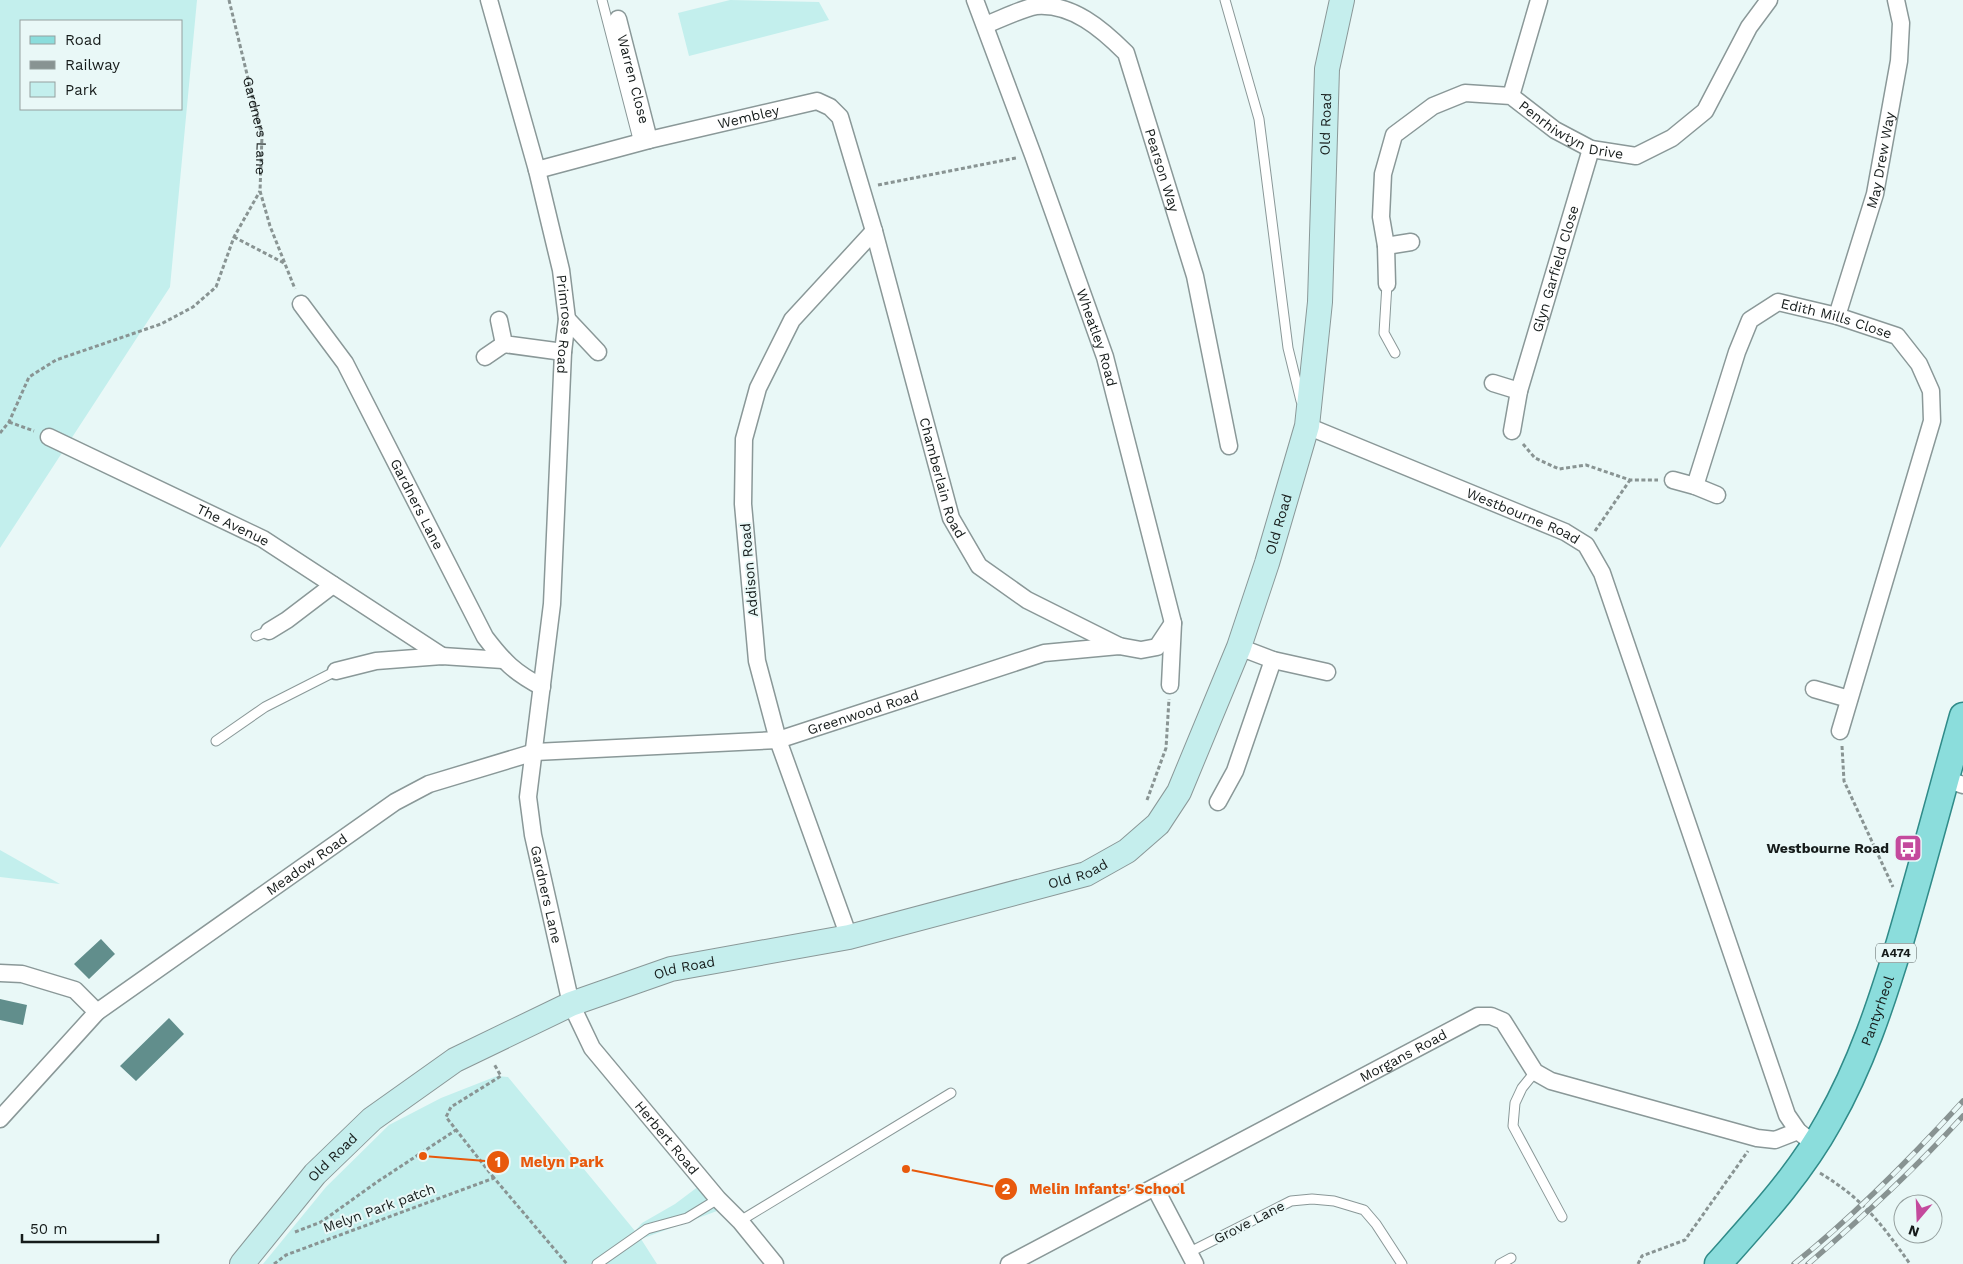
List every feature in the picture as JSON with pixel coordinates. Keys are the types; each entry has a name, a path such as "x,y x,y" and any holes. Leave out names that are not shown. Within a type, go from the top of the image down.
{"main road":[{"name":"Pantyrheol","path":"1802,1153 1829,1122 1863,1054 1954,782 1963,716"},
{"name":"A474","path":"1718,1264 1765,1212 1802,1153"}],"street":[{"name":"Primrose Road","path":"489,0 538,170 561,270 567,319 563,352 552,604 542,687"},
{"name":"Wheatley Road","path":"975,0 1105,357 1172,623 1170,686"},
{"name":"Old Road","path":"242,1264 314,1174 372,1119 455,1060 571,1004 671,969 849,937 1086,874 1127,852 1158,824 1179,792 1239,647 1267,563 1307,426 1320,302 1328,69 1342,0"},
{"path":"1511,96 1539,0"},
{"name":"Penrhiwtyn Drive","path":"1387,284 1386,246 1381,217 1383,174 1394,136 1433,106 1465,93 1511,96 1555,130 1591,149 1636,156 1672,138 1705,111 1749,28 1769,0"},
{"name":"May Drew Way","path":"1837,316 1875,194 1899,61 1901,23 1896,0"},
{"name":"Pearson Way","path":"985,25 1022,5 1064,8 1103,30 1126,53 1195,276 1229,446"},
{"name":"Warren Close","path":"618,19 644,141"},
{"name":"Wembley","path":"538,170 644,141 817,101 830,107 840,116 874,230"},
{"name":"Glyn Garfield Close","path":"1512,431 1519,390 1591,149"},
{"name":"Chamberlain Road","path":"874,230 951,518 979,566 1028,600 1119,646"},
{"name":"Addison Road","path":"849,937 778,740 757,661 743,504 744,439 758,388 792,320 874,230"},
{"path":"1386,246 1412,242"},
{"name":"Edith Mills Close","path":"1695,486 1737,352 1750,320 1778,302 1837,316 1897,336 1920,364 1931,391 1932,421 1840,731"},
{"name":"Gardners Lane","path":"301,304 345,363 485,637 503,660 519,674 542,687 528,797 533,835 571,1004"},
{"path":"567,319 598,352"},
{"path":"498,320 504,344"},
{"path":"485,357 504,344 563,352"},
{"path":"1493,383 1519,390"},
{"name":"Westbourne Road","path":"1307,426 1565,532 1586,546 1602,573 1787,1115 1802,1153"},
{"name":"The Avenue","path":"49,437 263,539 442,656"},
{"path":"1673,480 1717,495"},
{"path":"262,634 287,620 333,585"},
{"name":"Greenwood Road","path":"535,752 778,740 1044,653 1119,646 1141,650 1158,647 1172,623"},
{"path":"1239,647 1273,660 1327,672"},
{"path":"336,671 376,661 442,656 503,660"},
{"path":"1218,802 1235,771 1273,660"},
{"path":"1814,689 1849,699"},
{"name":"Meadow Road","path":"0,1118 97,1012 395,802 429,784 535,752"},
{"path":"0,973 22,974 75,990 97,1012"},
{"name":"Herbert Road","path":"571,1004 592,1048 775,1264"},
{"name":"Morgans Road","path":"1009,1264 1478,1016 1491,1016 1503,1021 1535,1072"},
{"path":"1535,1072 1551,1081 1757,1138 1775,1140 1802,1153"},
{"path":"1155,1188 1192,1258"}],"lane":[{"path":"602,0 644,141"},
{"path":"1224,0 1259,119 1288,348 1307,426"},
{"path":"1387,284 1384,333 1395,353"},
{"path":"216,741 265,707 336,671"},
{"path":"1535,1072 1522,1088 1514,1103 1512,1126 1562,1217"},
{"path":"740,1221 951,1093"},
{"path":"597,1264 647,1229 687,1218 718,1199"},
{"name":"Grove Lane","path":"1192,1258 1291,1201 1312,1199 1334,1201 1364,1210 1376,1224 1402,1264"},
{"path":"1500,1264 1511,1258"}],"path":[{"name":"Gardners Lane","path":"230,0 262,136 260,191 270,226 301,304"},
{"path":"862,188 1033,155"},
{"path":"0,433 9,422 29,377 56,360 161,324 192,307 216,287 234,237 260,191"},
{"path":"234,237 285,264"},
{"path":"9,422 49,437"},
{"path":"1512,431 1535,458 1559,469 1586,465 1630,480 1673,480"},
{"path":"1586,546 1630,480"},
{"path":"1146,803 1166,748 1170,686"},
{"path":"1840,731 1844,781 1907,918"},
{"path":"484,1046 501,1076 451,1107 446,1117 494,1178 567,1264"},
{"name":"Melyn Park patch","path":"287,1235 321,1222 377,1182 456,1130"},
{"path":"1638,1264 1642,1256 1685,1240 1757,1138"},
{"path":"1802,1153 1869,1210 1910,1264"},
{"name":"Melyn Park patch","path":"274,1264 286,1255 494,1178"}],"green space":[{"path":"0,0 197,0 170,287 0,548"},
{"path":"730,0 819,2 829,20 689,56 678,13"},
{"path":"0,850 60,884 0,877"},
{"path":"497,1076 508,1077 635,1231 642,1223 675,1204 699,1186 717,1211 641,1239 657,1264 263,1264 326,1187 389,1125 441,1098"}],"building":[{"path":"101,939 115,954 89,979 74,964"},
{"path":"0,999 27,1005 23,1025 0,1020"},
{"path":"169,1018 184,1034 136,1081 120,1066"}],"railway":[{"path":"1794,1264 1882,1186 1963,1101"},
{"path":"1808,1264 1888,1193 1963,1116"}],"place":[{"name":"Westbourne Road","path":"1908,848"},
{"name":"Melyn Park","path":"423,1156"},
{"name":"Melin Infants' School","path":"906,1169"}]}
